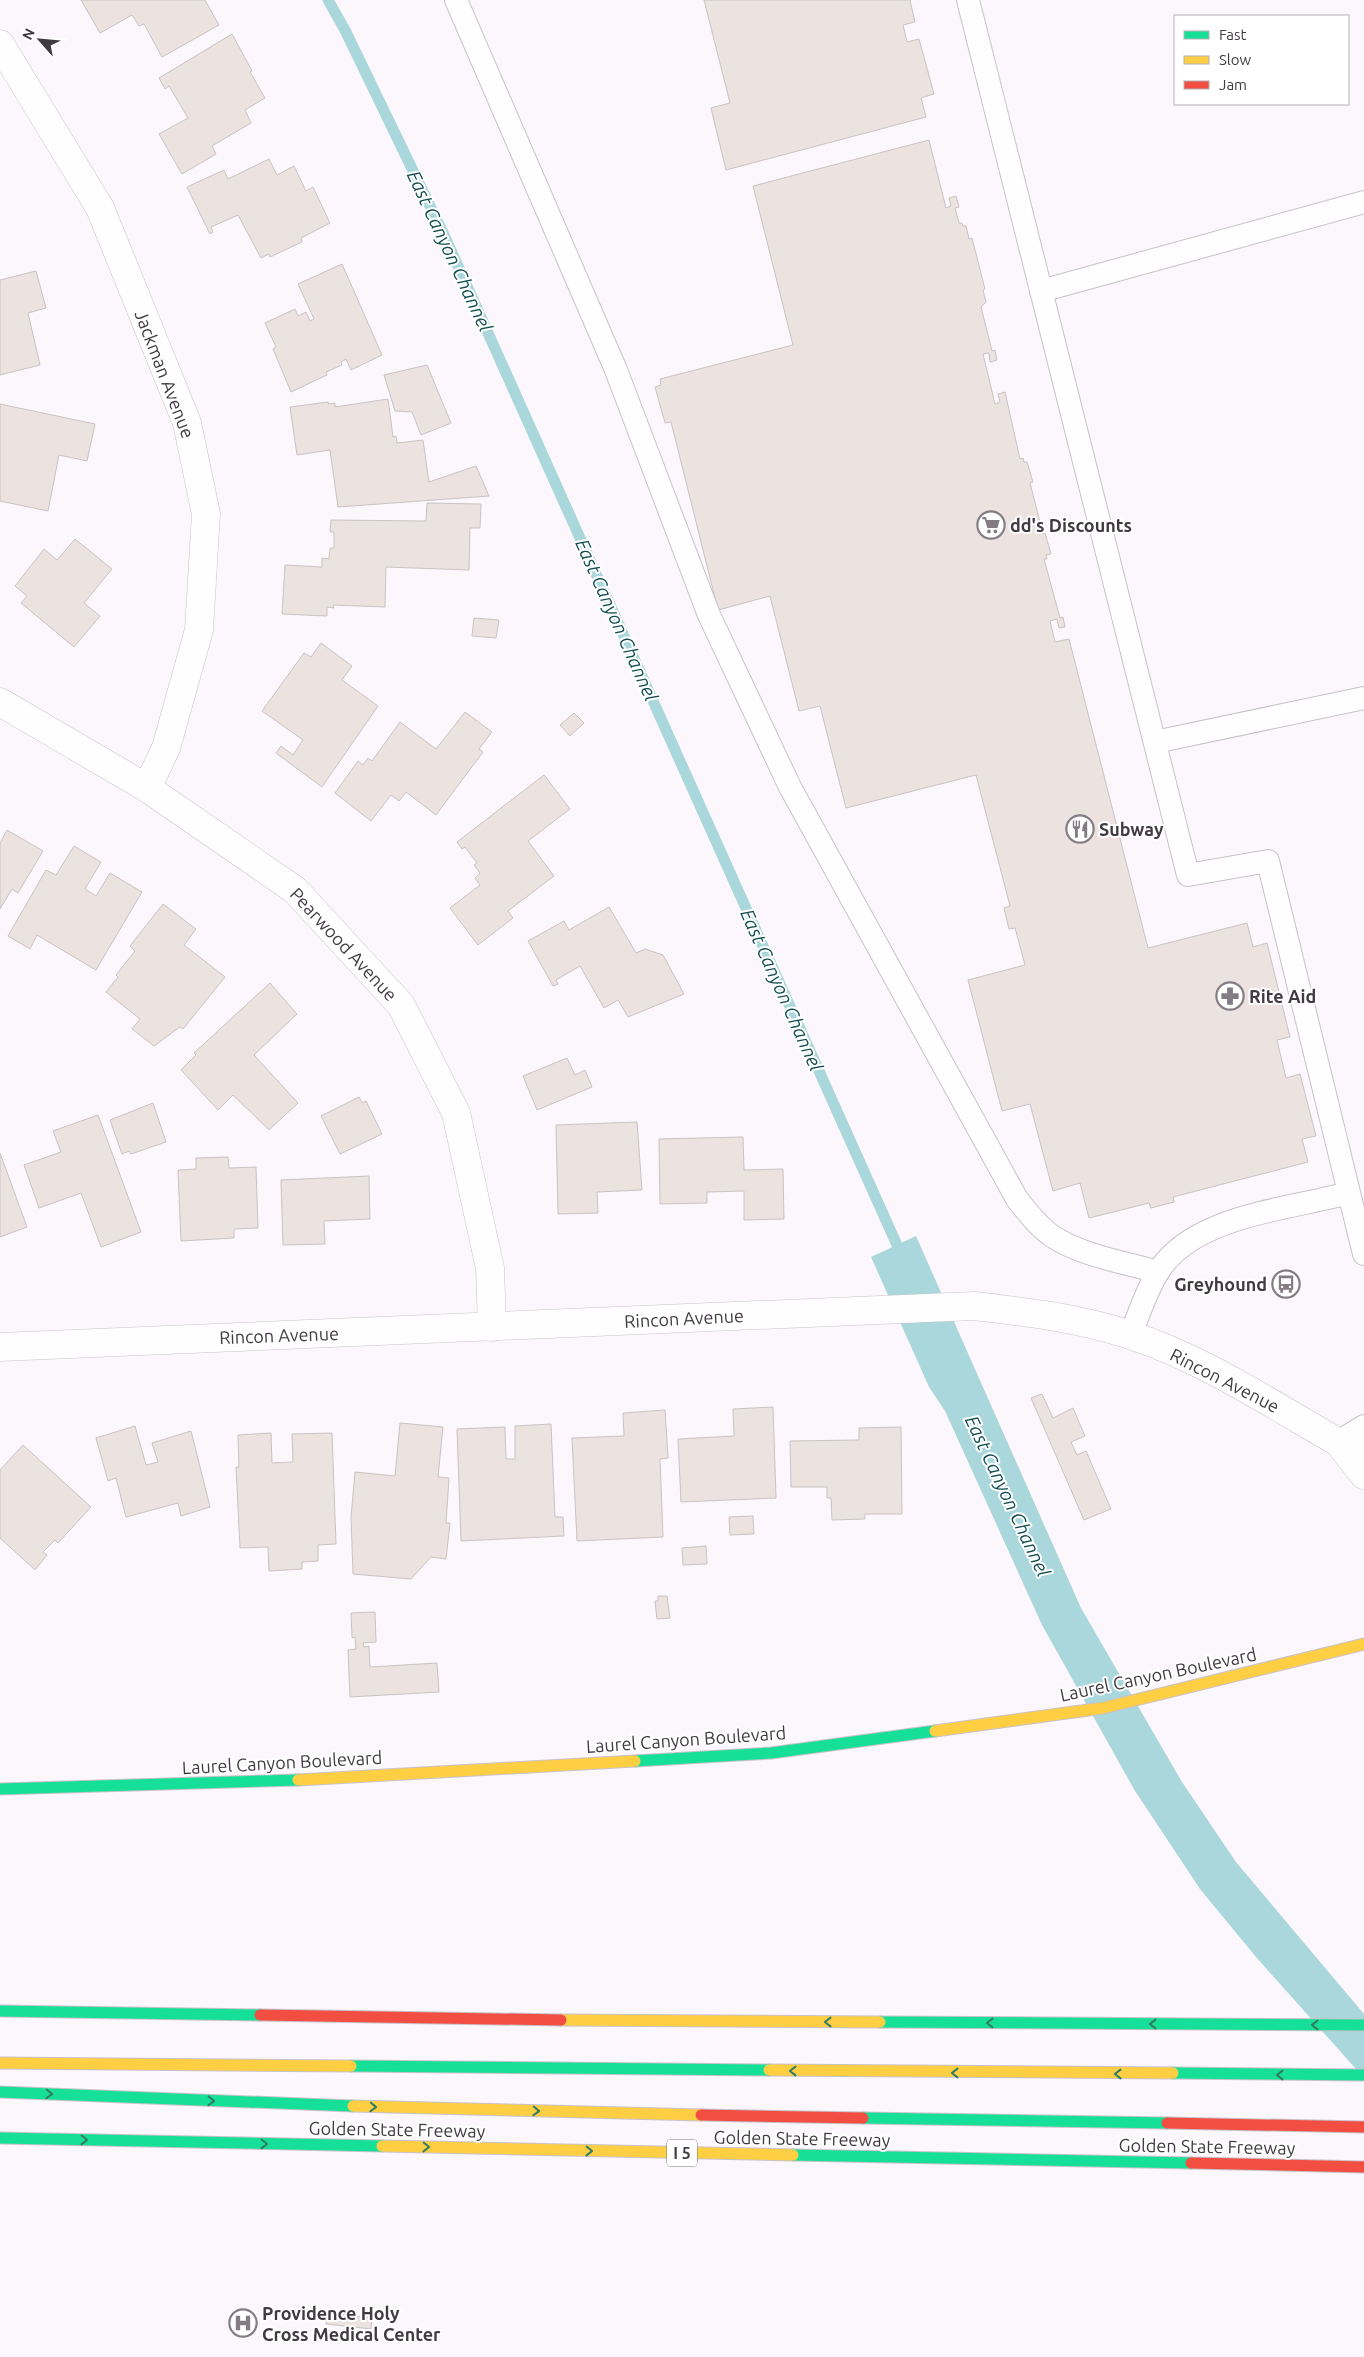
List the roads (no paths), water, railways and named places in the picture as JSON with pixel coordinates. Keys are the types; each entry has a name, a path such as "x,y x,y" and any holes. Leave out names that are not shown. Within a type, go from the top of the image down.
{"main road":[{"name":"Laurel Canyon Boulevard","path":"0,1789 254,1782 771,1753 1103,1708 1364,1644"},
{"path":"0,2011 591,2020 1364,2025"},
{"path":"0,2063 1364,2075"},
{"path":"0,2092 541,2112 1364,2127"},
{"name":"Golden State Freeway","path":"0,2138 1364,2167"}],"street":[{"name":"Jackman Avenue","path":"0,44 100,208 187,423 206,514 198,630 166,748 147,788"},
{"name":"Pearwood Avenue","path":"0,702 147,788 295,890 401,1005 456,1113 490,1268 492,1327"},
{"name":"Rincon Avenue","path":"0,1346 974,1306 1050,1314 1130,1335 1195,1361 1338,1442 1364,1449"},
{"name":"Rincon Avenue","path":"1338,1442 1364,1475"}],"lane":[{"path":"456,0 616,370 709,614 790,787 1007,1182 1028,1213 1050,1235 1070,1246 1158,1272"},
{"path":"968,0 1188,876 1268,861 1364,1254"},
{"path":"1041,291 1364,202"},
{"path":"1155,742 1364,698"},
{"path":"1130,1335 1158,1272 1194,1237 1233,1220 1348,1193"},
{"path":"1338,1442 1364,1426"}],"water":[{"path":"916,1236 1081,1608 1182,1782 1236,1862 1364,2014 1364,2078 1256,1957 1200,1889 1135,1791 1042,1625 945,1411 929,1387 871,1257"}],"waterway":[{"name":"East Canyon Channel","path":"328,0 345,30 445,237 897,1245"}],"place":[{"name":"dd's Discounts","path":"991,525"},
{"name":"Subway","path":"1080,829"},
{"name":"Rite Aid","path":"1230,996"},
{"name":"Greyhound","path":"1286,1284"},
{"name":"Providence Holy Cross Medical Center","path":"243,2323"}]}
